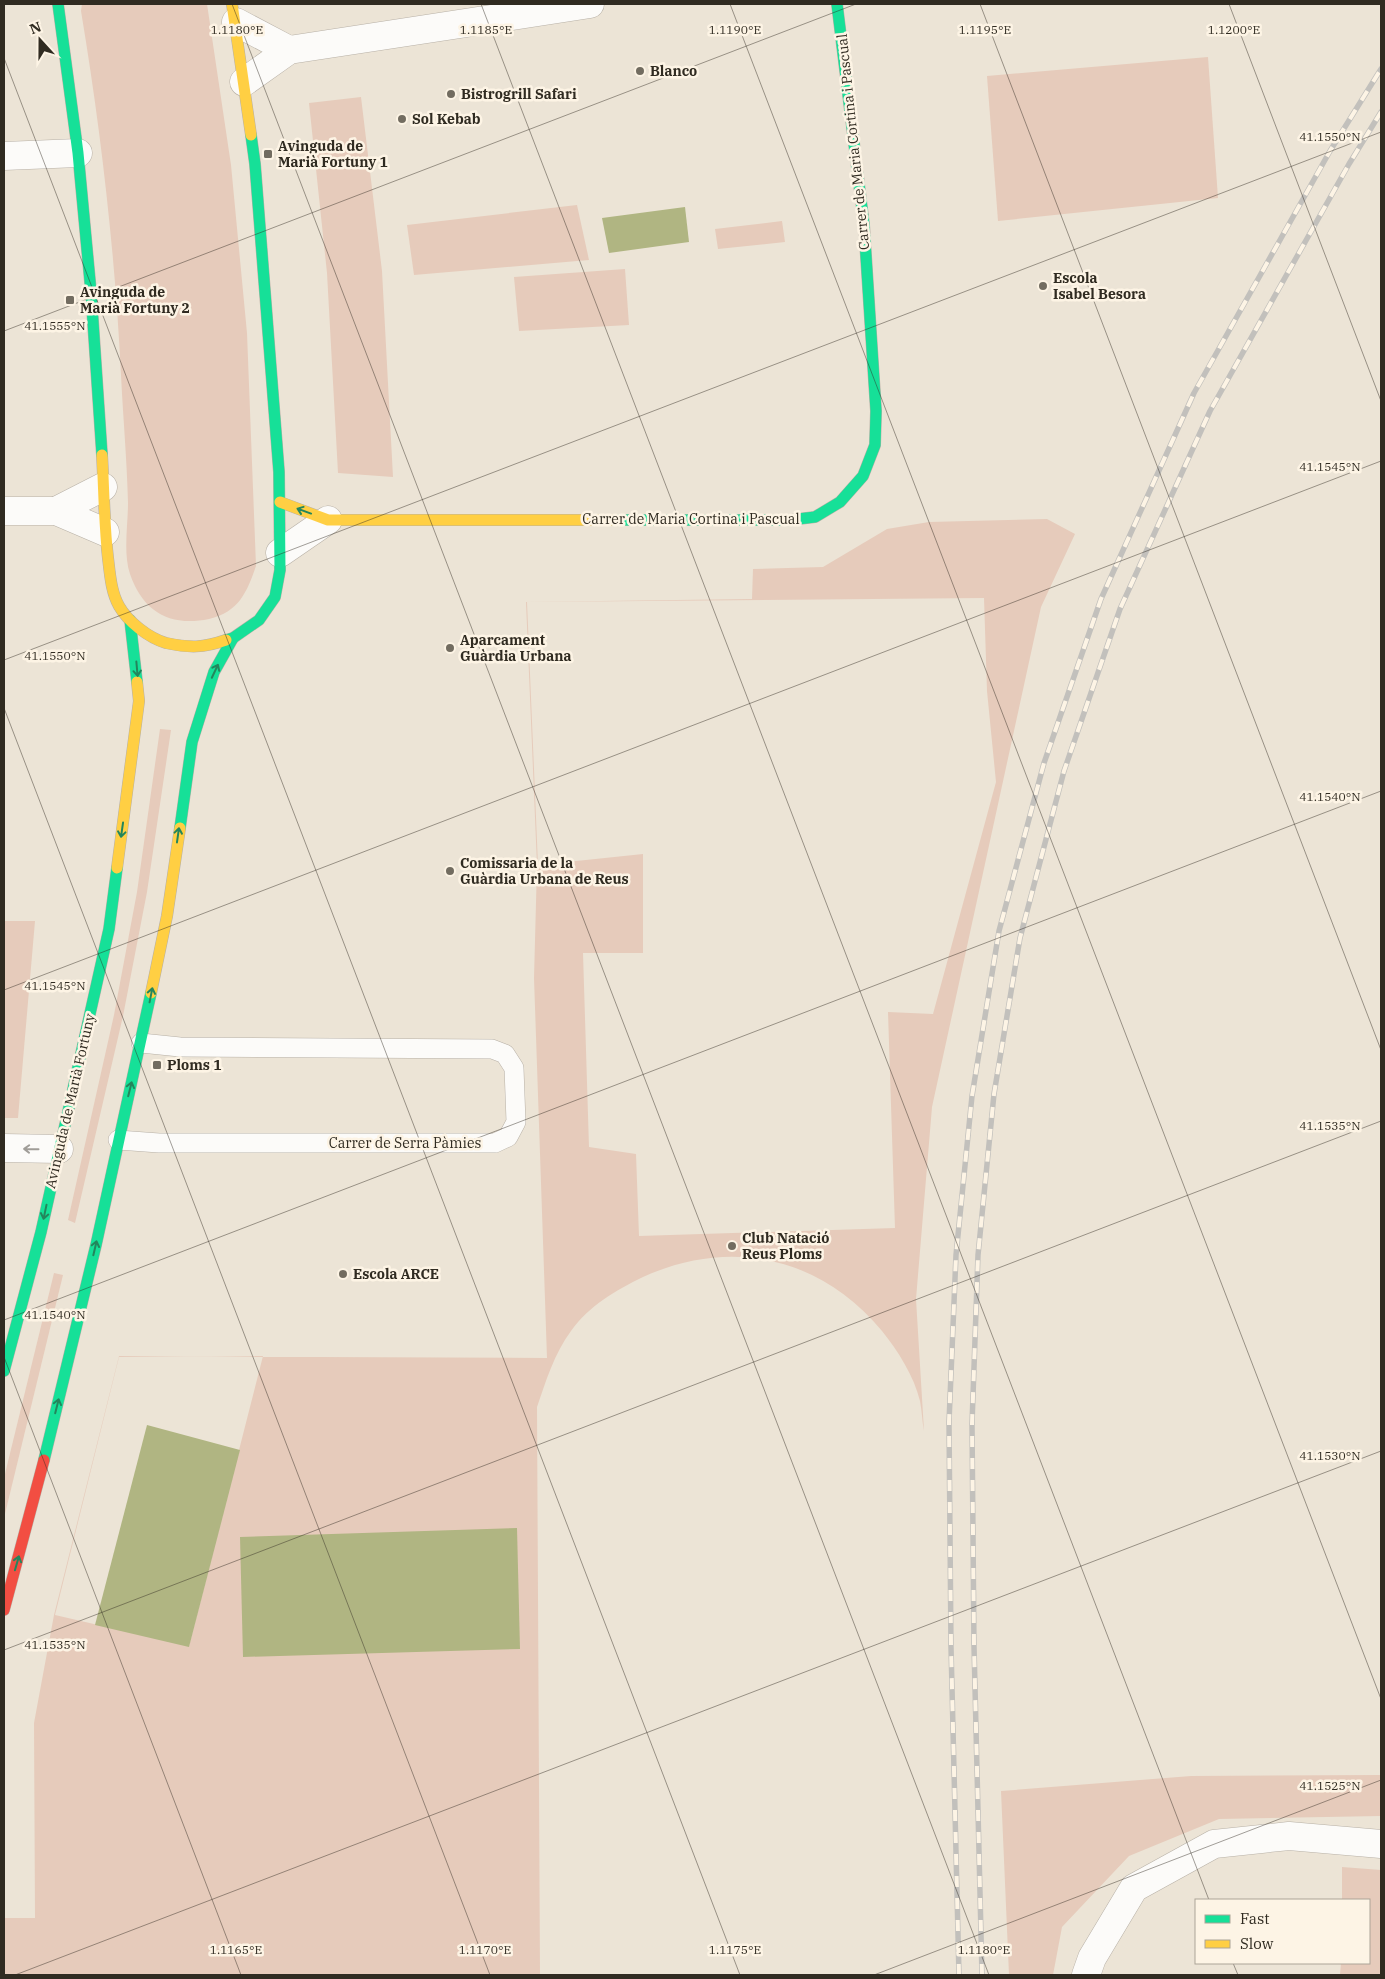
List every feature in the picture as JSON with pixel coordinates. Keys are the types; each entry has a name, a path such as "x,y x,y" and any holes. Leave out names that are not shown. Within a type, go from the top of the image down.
{"main road":[{"path":"58,4 78,153 91,302 105,532 111,583 119,606 130,620 156,640 184,647 207,647 233,638 259,620 275,597 280,570 280,502 256,174 234,13"},
{"name":"Carrer de Maria Cortina i Pascual","path":"280,502 328,520 790,520 815,517 840,502 863,476 875,445 876,411 864,225 837,4"},
{"name":"Avinguda de Marià Fortuny","path":"4,1371 41,1232 109,929 140,701 130,620"},
{"path":"4,1610 36,1492 96,1245 118,1140 142,1043 167,916 192,742 214,672 233,638"}],"street":[{"path":"244,82 289,50 590,4"},
{"path":"234,13 289,50"},
{"path":"4,156 78,153"},
{"path":"56,511 103,487"},
{"path":"4,511 56,511 105,532"},
{"path":"280,553 328,520"},
{"path":"4,1148 59,1149"},
{"path":"1086,1975 1092,1958 1134,1888 1214,1844 1289,1836 1381,1844"}],"lane":[{"name":"Carrer de Serra Pàmies","path":"118,1140 158,1143 495,1143 508,1137 516,1122 514,1068 505,1054 492,1049 180,1047 142,1043"}],"shaded area":[{"path":"82,4 207,4 231,165 247,333 256,566 245,592 235,606 219,616 209,619 182,621 160,614 142,598 128,566 126,548 127,471 115,283 95,101 81,11"},
{"path":"1208,57 1218,198 998,221 987,76"},
{"path":"361,97 382,271 393,477 338,473 327,273 309,103"},
{"path":"577,205 589,260 414,275 407,225"},
{"path":"685,207 689,242 609,253 602,218"},
{"path":"782,221 785,242 718,249 715,229"},
{"path":"625,269 629,325 519,331 514,277"},
{"name":"Club Natació Reus Ploms","path":"1047,519 1075,534 1041,607 932,1107 916,1299 924,1431 920,1401 914,1382 905,1364 882,1331 858,1306 831,1286 803,1271 773,1261 741,1257 709,1258 676,1265 643,1277 623,1287 595,1306 571,1331 555,1358 537,1407 540,1975 4,1975 4,1918 35,1918 34,1723 54,1615 119,1356 205,1356 119,1357 55,1615 189,1646 263,1357 547,1358 534,978 537,865 526,602 752,599 753,569 823,567 887,529 929,522","holes":["984,598 987,691 996,782 933,1014 888,1012 895,1228 639,1236 636,1154 589,1147 583,953 643,953 643,854 538,865 527,602"]},
{"path":"160,729 171,730 147,892 123,1016 75,1223 68,1220 114,1015 137,892"},
{"path":"4,921 35,921 18,1118 4,1118"},
{"path":"54,1273 63,1275 4,1518 4,1478"},
{"path":"147,1425 240,1450 189,1647 95,1625"},
{"path":"517,1528 520,1649 243,1657 240,1537"},
{"path":"1381,1775 1381,1816 1219,1819 1129,1856 1062,1927 1053,1975 1009,1975 1001,1791 1191,1776"},
{"path":"1342,1867 1381,1870 1381,1975 1340,1975 1341,1964 1370,1964 1370,1899 1342,1899"}],"railway":[{"path":"959,1975 951,1647 949,1422 956,1255 972,1096 999,931 1044,763 1101,599 1194,393 1330,151 1381,69"},
{"path":"982,1975 974,1646 972,1424 978,1255 994,1094 1020,938 1064,771 1120,609 1210,411 1349,164 1381,112"}],"traffic: fast":[{"path":"58,4 78,153 91,292 102,455"},
{"path":"614,520 790,520 815,517 840,502 863,476 875,445 876,411 864,225 837,4"},
{"path":"226,640 233,638 259,620 275,597 280,570 279,472 255,164 251,135"},
{"path":"130,620 137,682"},
{"path":"180,828 192,742 214,672 233,638"},
{"path":"4,1371 41,1232 109,929 117,868"},
{"path":"44,1460 96,1245 151,993"}],"traffic: slow":[{"path":"232,4 251,135"},
{"path":"102,455 110,577 114,595 123,612 140,629 159,641 166,643 196,646 210,645 226,640"},
{"path":"280,502 328,520 614,520"},
{"path":"117,868 139,701 137,682"},
{"path":"151,993 167,916 180,828"}],"traffic: jam":[{"path":"4,1610 44,1460"}],"place":[{"name":"Blanco","path":"640,71"},
{"name":"Bistrogrill Safari","path":"451,94"},
{"name":"Sol Kebab","path":"402,119"},
{"name":"Avinguda de Marià Fortuny 1","path":"268,154"},
{"name":"Escola Isabel Besora","path":"1043,286"},
{"name":"Avinguda de Marià Fortuny 2","path":"70,300"},
{"name":"Aparcament Guàrdia Urbana","path":"450,648"},
{"name":"Comissaria de la Guàrdia Urbana de Reus","path":"450,871"},
{"name":"Ploms 1","path":"157,1065"},
{"name":"Club Natació Reus Ploms","path":"732,1246"},
{"name":"Escola ARCE","path":"343,1274"}]}
